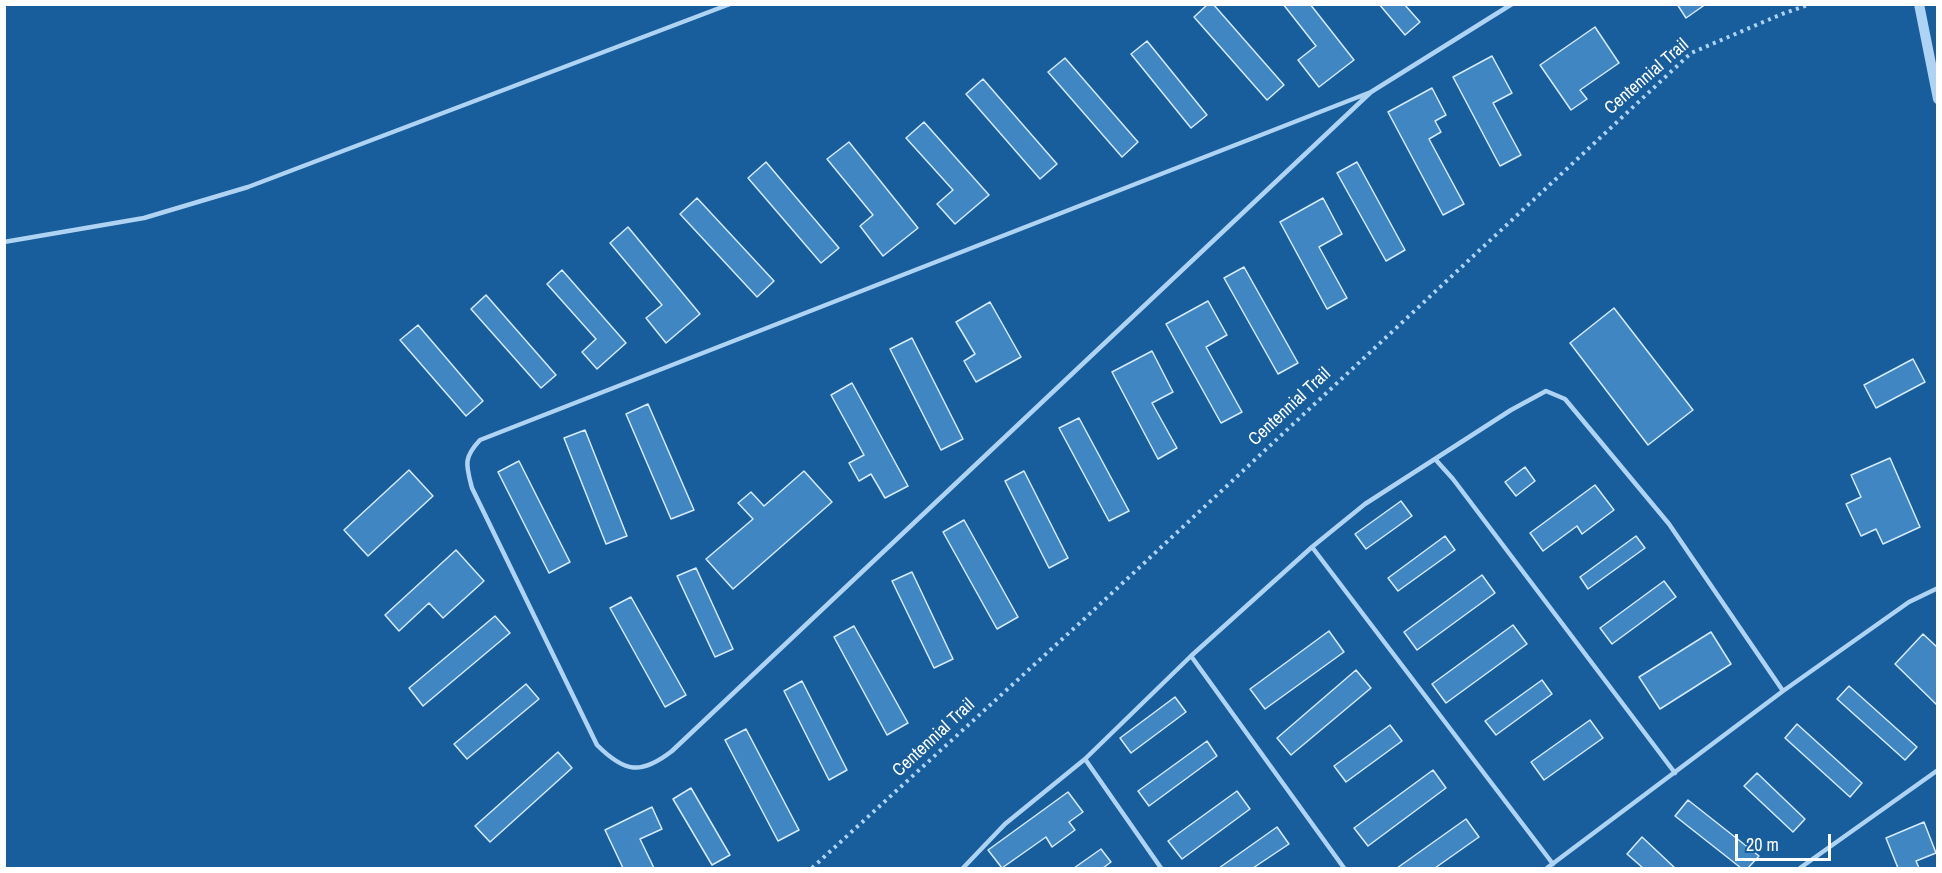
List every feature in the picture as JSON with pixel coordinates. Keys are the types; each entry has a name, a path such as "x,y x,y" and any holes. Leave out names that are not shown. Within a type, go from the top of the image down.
{"street":[{"path":"1918,4 1938,99"}],"lane":[{"path":"4,242 144,218 248,187 730,4"},
{"path":"1371,92 672,751 654,764 632,768 613,760 597,745 472,488 467,469 469,452 480,440 1371,92 1512,4"},
{"path":"964,868 1005,824 1085,759 1191,656 1365,504 1511,410 1546,391 1565,399 1669,524 1783,691"},
{"path":"1435,459 1453,479 1675,773"},
{"path":"1312,548 1553,864"},
{"path":"1547,868 1783,691 1908,602 1938,588"},
{"path":"1191,656 1344,868"},
{"path":"1085,759 1161,868"},
{"path":"1800,868 1938,770"}],"path":[{"name":"Centennial Trail","path":"812,868 1082,621 1691,53 1810,4"}],"building":[{"path":"1208,4 1213,4 1284,85 1267,100 1194,17"},
{"path":"1283,4 1310,4 1354,60 1319,87 1298,60 1316,46"},
{"path":"1379,4 1404,4 1420,22 1405,35"},
{"path":"1677,4 1706,4 1686,18"},
{"path":"1595,27 1619,63 1580,90 1587,99 1571,110 1540,65"},
{"path":"1147,41 1207,115 1191,128 1131,54"},
{"path":"1492,56 1512,93 1493,103 1521,155 1500,166 1453,77"},
{"path":"1065,58 1138,142 1122,157 1048,72"},
{"path":"983,79 1057,164 1040,179 966,94"},
{"path":"1432,88 1446,115 1435,121 1441,132 1429,139 1464,204 1443,215 1388,112"},
{"path":"924,122 989,195 955,224 937,204 953,190 906,138"},
{"path":"849,142 918,228 883,256 860,226 873,215 827,159"},
{"path":"766,162 839,248 821,263 748,178"},
{"path":"1357,162 1405,250 1386,261 1337,173"},
{"path":"697,198 774,281 757,297 680,214"},
{"path":"1323,198 1342,234 1319,247 1347,298 1327,309 1280,222"},
{"path":"628,227 700,314 666,343 646,318 662,305 610,243"},
{"path":"1244,267 1298,363 1278,374 1224,278"},
{"path":"562,270 626,343 597,369 582,352 596,339 547,284"},
{"path":"486,295 556,375 541,388 471,309"},
{"path":"1208,301 1227,335 1206,347 1242,412 1221,423 1166,324"},
{"path":"990,302 1021,357 976,382 964,361 975,354 956,322"},
{"path":"1614,308 1693,410 1648,445 1570,343"},
{"path":"418,325 483,401 466,416 400,340"},
{"path":"912,338 963,439 941,450 890,349"},
{"path":"1152,351 1173,392 1152,403 1177,448 1158,459 1112,372"},
{"path":"1913,359 1925,382 1876,408 1864,385"},
{"path":"852,383 908,486 885,498 871,474 859,481 849,463 864,455 831,395"},
{"path":"648,404 694,510 671,519 626,414"},
{"path":"1079,418 1129,511 1109,521 1059,428"},
{"path":"585,430 627,536 606,544 564,438"},
{"path":"1890,458 1920,527 1883,544 1876,529 1861,536 1846,504 1861,497 1851,475"},
{"path":"519,461 570,562 549,573 498,472"},
{"path":"1525,467 1535,481 1516,496 1505,482"},
{"path":"409,470 433,496 368,556 344,530"},
{"path":"804,471 832,502 733,589 706,559 753,519 738,503 751,492 764,506"},
{"path":"1024,471 1068,558 1049,568 1005,481"},
{"path":"1595,485 1614,510 1582,534 1577,526 1543,551 1530,533"},
{"path":"1401,501 1412,516 1366,549 1355,534"},
{"path":"964,520 1018,617 997,629 943,532"},
{"path":"1445,536 1455,550 1398,591 1388,578"},
{"path":"1636,536 1645,548 1588,589 1580,577"},
{"path":"456,550 484,581 443,618 429,603 399,631 385,615"},
{"path":"696,568 733,649 715,657 677,576"},
{"path":"912,572 953,659 934,668 892,581"},
{"path":"1482,575 1495,593 1417,650 1404,632"},
{"path":"1664,581 1676,597 1612,644 1600,628"},
{"path":"631,597 686,695 665,707 610,608"},
{"path":"495,616 510,633 423,706 409,688"},
{"path":"1513,625 1527,644 1446,703 1432,684"},
{"path":"854,626 908,723 887,735 834,637"},
{"path":"1329,631 1344,652 1265,709 1250,689"},
{"path":"1711,632 1731,664 1660,709 1639,677"},
{"path":"1923,634 1938,648 1938,706 1895,664"},
{"path":"1356,670 1371,688 1291,755 1277,738"},
{"path":"1542,680 1552,694 1496,735 1485,721"},
{"path":"802,681 847,770 829,780 784,691"},
{"path":"526,684 539,699 467,759 454,744"},
{"path":"1849,686 1917,747 1905,760 1837,699"},
{"path":"1175,697 1186,712 1131,753 1120,738"},
{"path":"1590,720 1603,738 1544,780 1531,762"},
{"path":"1797,724 1862,783 1850,797 1785,738"},
{"path":"1390,725 1402,741 1346,782 1334,766"},
{"path":"746,729 799,830 778,841 725,740"},
{"path":"1207,741 1217,756 1149,806 1138,791"},
{"path":"558,752 572,768 490,842 475,826"},
{"path":"1433,770 1446,788 1368,846 1354,828"},
{"path":"1757,773 1805,819 1793,832 1744,786"},
{"path":"691,788 730,855 712,865 673,799"},
{"path":"1237,791 1250,809 1182,859 1168,841"},
{"path":"1068,792 1083,812 1069,822 1075,830 1052,847 1046,837 1002,868 988,850"},
{"path":"1688,800 1759,856 1748,868 1741,868 1675,816"},
{"path":"652,807 662,829 640,839 654,868 623,868 605,830"},
{"path":"1466,819 1479,837 1435,868 1397,868"},
{"path":"1924,822 1936,853 1916,861 1919,868 1898,868 1886,838"},
{"path":"1277,827 1289,844 1253,868 1219,868"},
{"path":"1642,837 1675,868 1643,868 1627,854"},
{"path":"1101,849 1111,862 1103,868 1074,868"}]}
